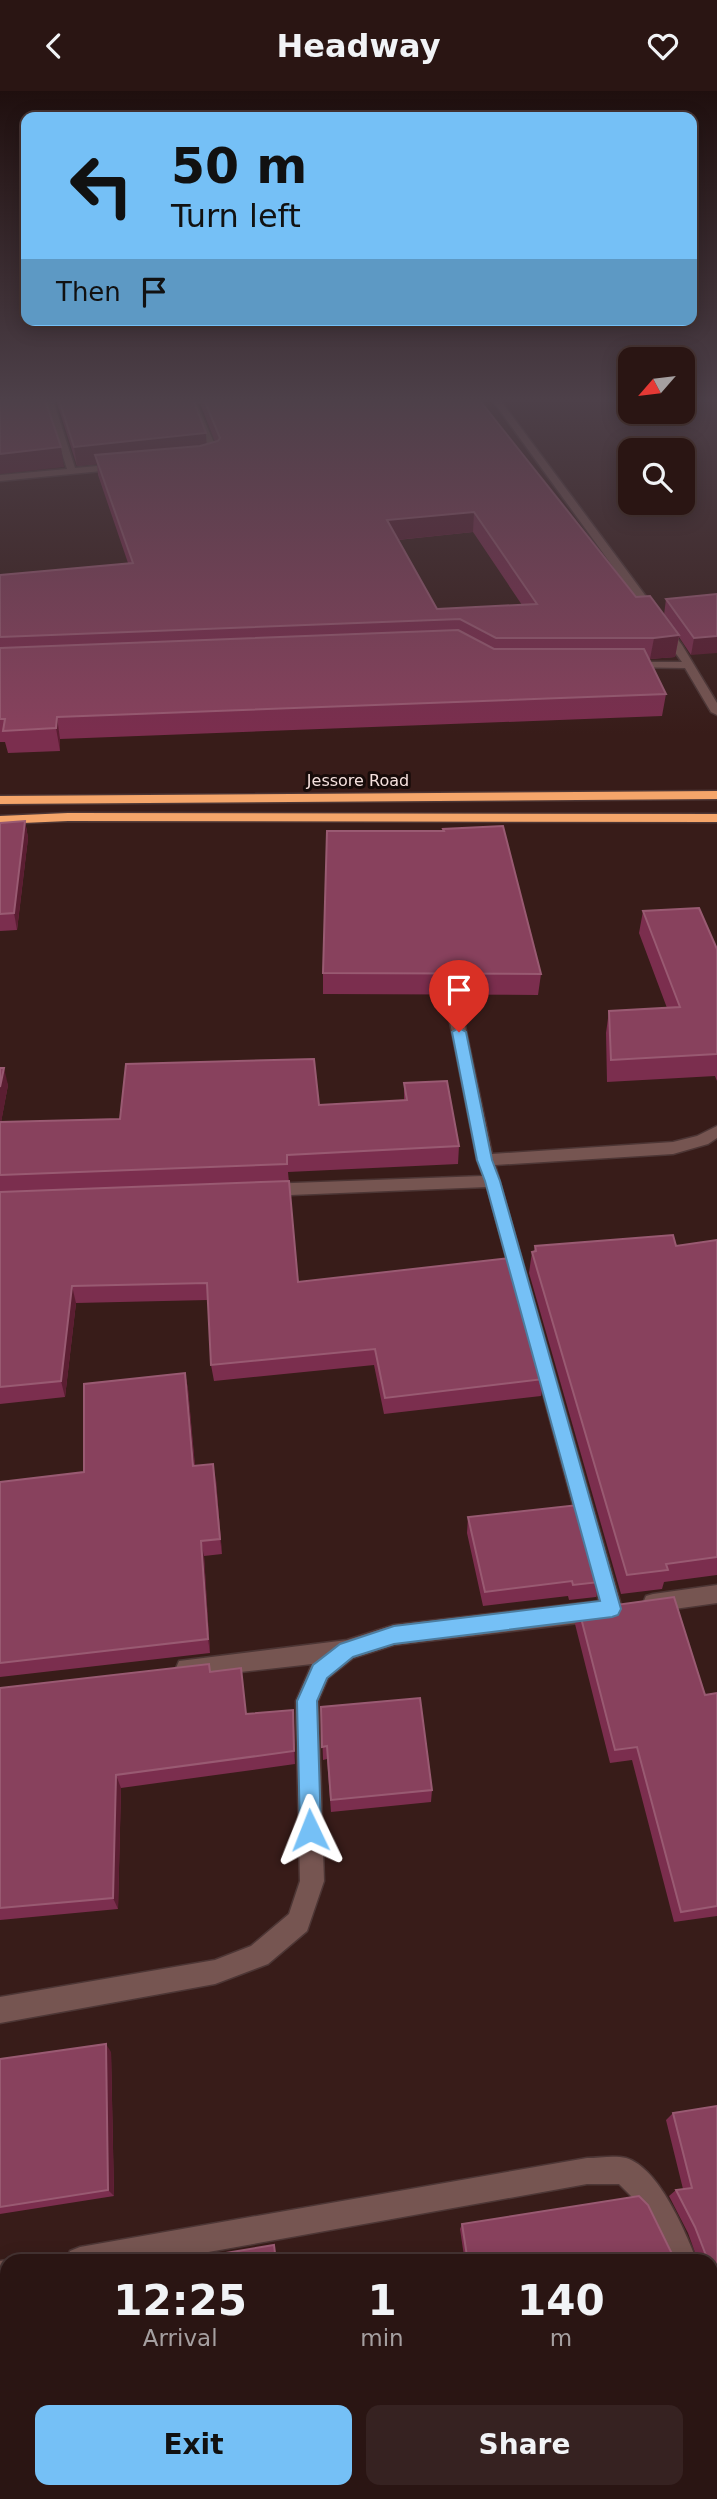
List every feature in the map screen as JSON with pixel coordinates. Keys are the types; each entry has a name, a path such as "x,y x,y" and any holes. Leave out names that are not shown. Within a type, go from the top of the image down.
{"highway":[{"name":"Jessore Road","path":"0,800 717,795"},
{"path":"0,820 124,817 717,818"}],"street":[{"path":"577,509 677,645 717,712"},
{"path":"624,665 690,665"},
{"path":"454,1007 485,1160 612,1609"},
{"path":"485,1160 673,1148 702,1140 717,1131"},
{"path":"246,1191 493,1181"},
{"path":"167,1671 347,1650 394,1635 717,1594"},
{"path":"0,2010 215,1972 259,1955 298,1922 312,1881 307,1701 320,1671 347,1650"},
{"path":"119,2254 587,2171 624,2171 654,2199 680,2254"}],"building":[{"path":"114,509 566,509 636,597 650,596 679,635 654,638 496,638 460,619 0,637 0,575 133,563","holes":["474,512 537,604 437,609 387,520"]},
{"path":"717,594 717,636 694,638 666,599"},
{"path":"458,630 494,649 644,649 666,694 57,717 56,728 3,731 5,719 0,719 0,648"},
{"path":"25,821 14,913 0,914 0,823"},
{"path":"503,826 541,974 323,973 327,831 444,831 443,829"},
{"path":"699,908 717,949 717,1054 611,1060 609,1011 680,1007 643,911"},
{"path":"314,1059 319,1105 407,1100 404,1083 447,1081 459,1146 287,1155 287,1164 0,1175 0,1122 120,1119 126,1064"},
{"path":"0,1068 4,1068 0,1087"},
{"path":"289,1181 298,1282 510,1258 544,1379 385,1398 375,1349 211,1365 207,1283 72,1286 61,1381 0,1387 0,1192"},
{"path":"673,1235 676,1246 717,1240 717,1557 666,1564 668,1570 627,1575 532,1252 536,1251 535,1246"},
{"path":"185,1373 193,1466 213,1464 220,1539 201,1541 208,1639 0,1663 0,1482 84,1472 84,1384"},
{"path":"578,1505 600,1582 573,1585 572,1581 485,1592 468,1517"},
{"path":"674,1597 705,1695 717,1693 717,1906 681,1912 637,1747 615,1750 579,1610"},
{"path":"209,1664 210,1672 241,1668 246,1714 293,1710 294,1751 116,1775 113,1898 0,1908 0,1688"},
{"path":"420,1698 432,1790 331,1800 327,1746 322,1747 321,1707"},
{"path":"106,2044 108,2190 0,2207 0,2059"},
{"path":"717,2106 717,2254 705,2254 676,2190 692,2188 673,2113"},
{"path":"639,2196 648,2205 672,2254 467,2254 462,2224"},
{"path":"274,2245 275,2254 219,2254"}],"route":[{"path":"310,1830 307,1701 320,1671 347,1650 394,1635 612,1609 485,1160 459,1032"}]}
